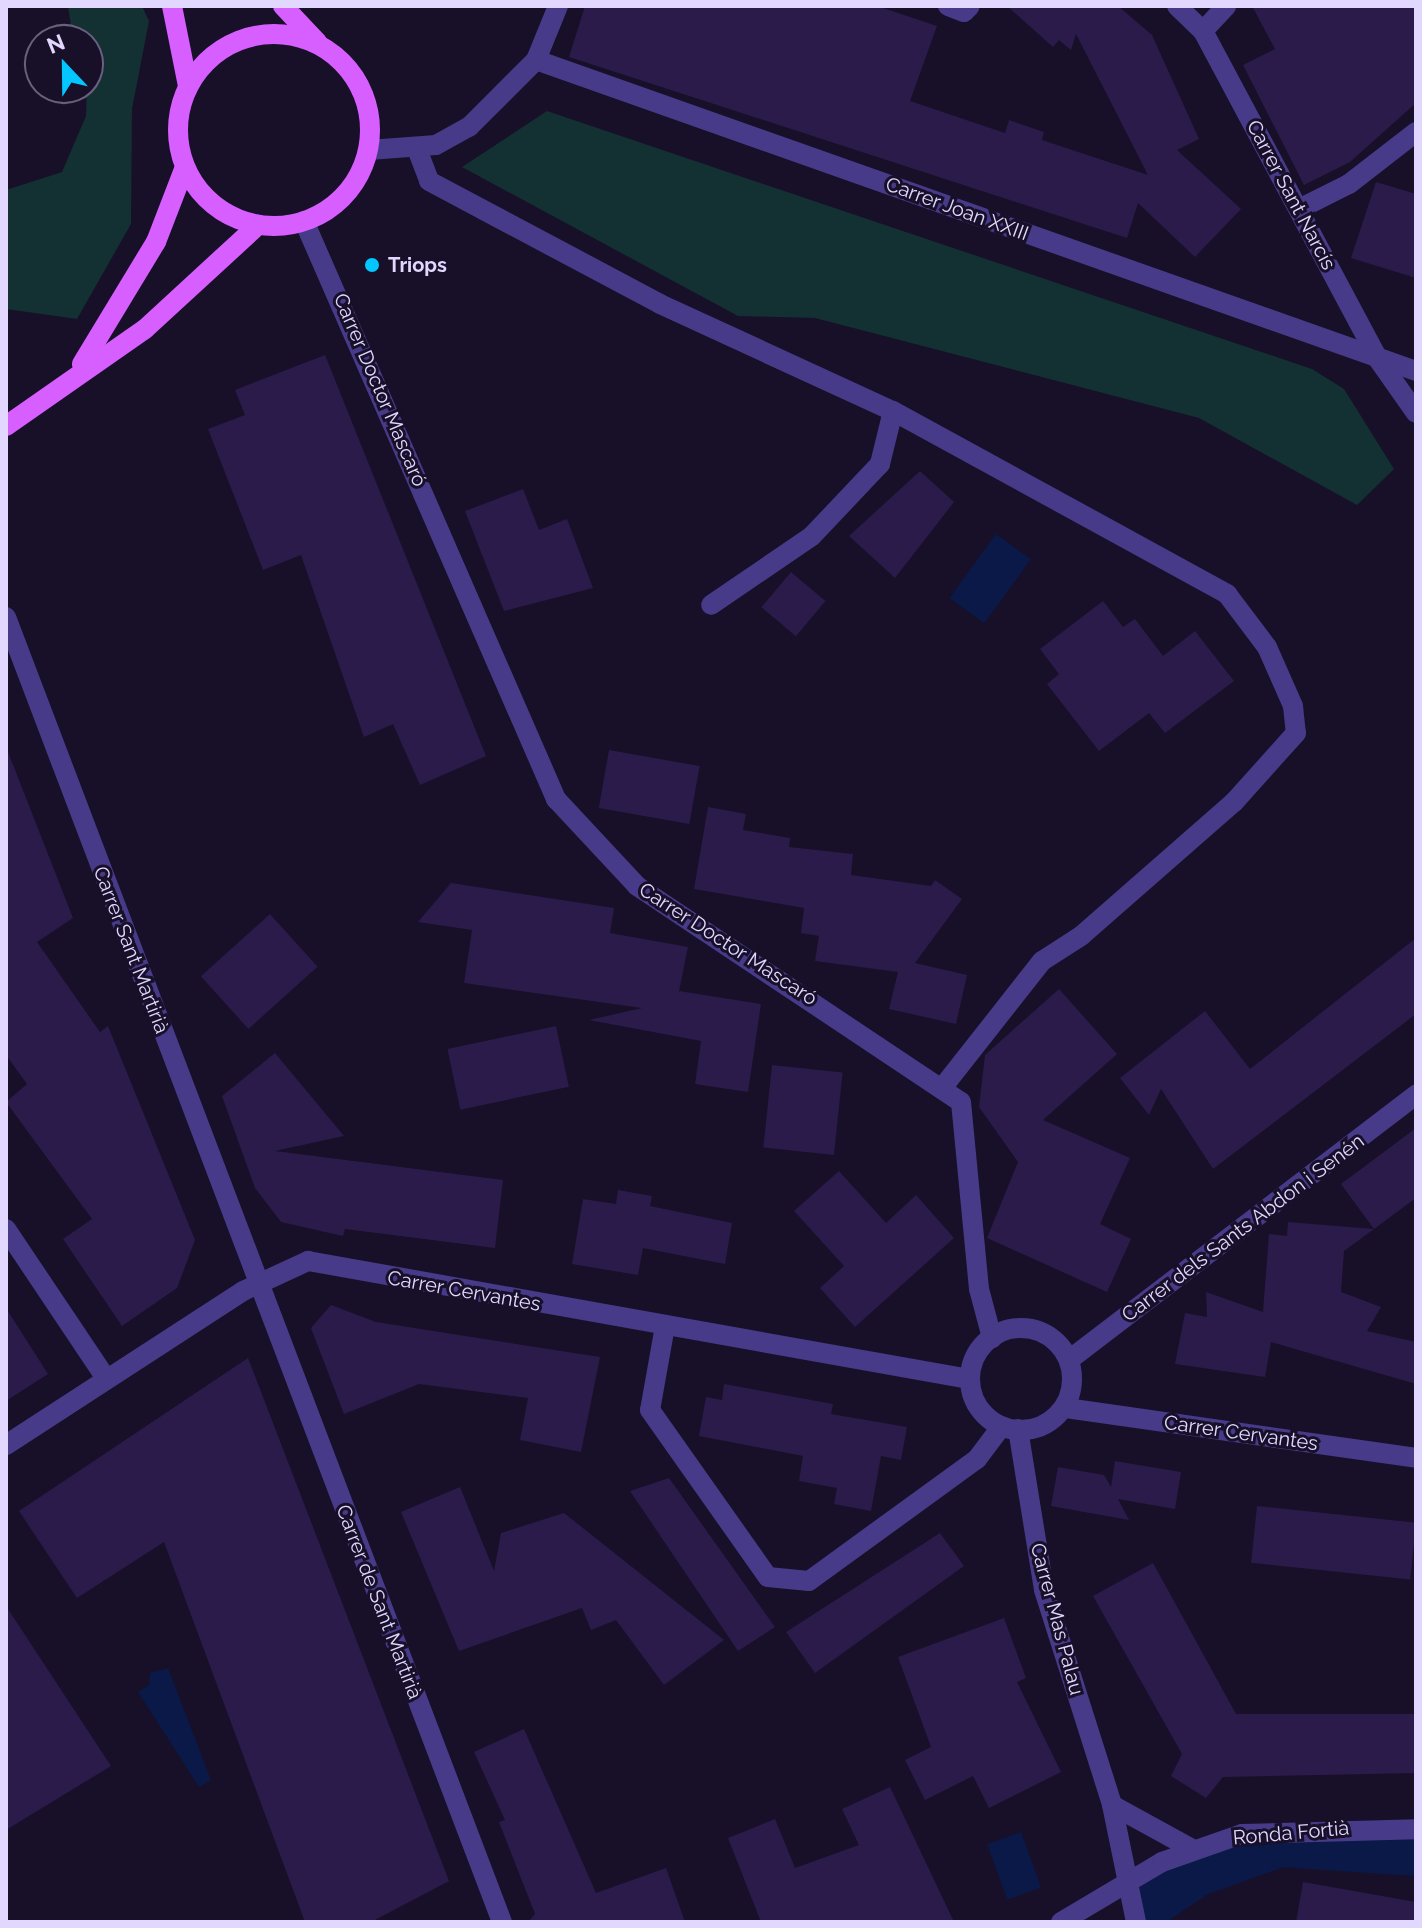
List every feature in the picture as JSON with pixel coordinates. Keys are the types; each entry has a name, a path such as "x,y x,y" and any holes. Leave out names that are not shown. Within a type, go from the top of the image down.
{"main road":[{"path":"172,6 188,86"},
{"path":"283,6 362,89 369,150 353,187 304,221 258,225 214,205 185,167 178,118 188,86 212,57 245,38 283,34 320,45"},
{"path":"75,374 156,242 185,167"},
{"path":"6,426 75,374 145,329 258,225"}],"street":[{"path":"369,150 417,149 469,127 536,60 558,6"},
{"path":"948,6 970,6"},
{"name":"Carrer Sant Narcís","path":"1177,6 1203,31 1378,359 1416,413"},
{"path":"1203,31 1226,6"},
{"name":"Carrer Joan XXIII","path":"536,60 1416,371"},
{"path":"1299,209 1349,184 1416,132"},
{"path":"417,149 429,181 660,304 893,411 1227,594 1267,647 1293,706 1296,733 1234,802 1081,936 1042,961 943,1087"},
{"name":"Carrer Doctor Mascaró","path":"304,221 556,799 637,886 943,1087 961,1102 979,1289 992,1338"},
{"path":"711,605 812,536 880,464 893,411"},
{"name":"Carrer Sant Martirià","path":"6,617 257,1283"},
{"name":"Carrer dels Sants Abdon i Senén","path":"1069,1360 1416,1095"},
{"path":"6,1229 105,1377"},
{"name":"Carrer Cervantes","path":"6,1445 105,1377 257,1283 308,1261 969,1379"},
{"name":"Carrer de Sant Martirià","path":"257,1283 502,1922"},
{"path":"665,1326 650,1410 768,1577 809,1581 977,1459 1010,1428"},
{"path":"1033,1329 1069,1360 1066,1408 1028,1430 1010,1428 985,1416 969,1379 973,1359 992,1338 1033,1329"},
{"name":"Carrer Cervantes","path":"1066,1408 1416,1458"},
{"name":"Carrer Mas Palau","path":"1010,1428 1044,1590 1112,1805 1136,1922"},
{"path":"1112,1805 1192,1849"},
{"name":"Ronda Fortià","path":"1061,1922 1127,1881 1192,1849 1242,1834 1416,1829"}],"green space":[{"path":"68,6 142,6 149,21 132,109 131,224 77,319 6,309 6,190 62,172 86,116 86,104 104,104 104,24 71,24"},
{"path":"547,111 1312,369 1344,389 1394,469 1357,505 1199,418 815,318 738,316 462,167"}],"water":[{"path":"996,534 1031,559 984,623 950,598"},
{"path":"168,1668 211,1780 199,1787 138,1692 149,1685 150,1673"},
{"path":"1021,1832 1041,1887 1007,1900 987,1844"}],"building":[{"path":"585,6 877,6 937,26 910,101 1005,133 1009,120 1044,132 1042,140 1148,175 1076,34 1071,50 1059,40 1053,47 1007,6 1118,6 1152,35 1199,139 1177,150 1241,209 1195,257 1138,203 1127,238 569,57"},
{"path":"1252,6 1416,6 1416,103 1350,162 1304,185 1243,65 1275,49"},
{"path":"1376,182 1416,194 1416,278 1351,258"},
{"path":"325,355 486,756 420,785 393,724 364,737 301,555 263,570 208,429 245,415 235,390"},
{"path":"920,471 954,502 895,578 849,536"},
{"path":"523,489 539,530 567,519 593,588 504,611 465,511"},
{"path":"791,572 825,601 796,636 761,607"},
{"path":"1103,601 1123,627 1135,619 1163,656 1195,631 1234,681 1165,733 1149,713 1099,751 1047,684 1059,674 1040,649"},
{"path":"609,750 700,766 689,824 599,808"},
{"path":"8,752 73,918 37,942 100,1032 108,1026 195,1240 177,1288 122,1326 63,1239 92,1219 6,1102 27,1084 6,1055"},
{"path":"708,807 746,814 743,830 790,838 789,847 853,854 851,875 931,886 935,880 962,899 915,963 967,975 956,1024 889,1009 898,972 815,961 819,936 801,933 804,908 694,889"},
{"path":"451,883 614,908 610,933 688,947 679,991 761,1004 748,1092 695,1084 701,1041 589,1020 642,1008 464,983 472,930 418,922"},
{"path":"270,914 318,967 248,1029 201,976"},
{"path":"1416,938 1416,1014 1213,1169 1161,1089 1149,1115 1120,1078 1205,1011 1250,1069"},
{"path":"1059,989 1117,1054 1043,1120 1130,1158 1100,1224 1131,1239 1107,1292 987,1238 1018,1162 979,1107 985,1055"},
{"path":"556,1026 569,1087 460,1110 447,1049"},
{"path":"275,1053 344,1136 275,1151 503,1180 495,1248 345,1229 343,1236 281,1222 255,1188 222,1096"},
{"path":"772,1065 843,1072 834,1155 763,1148"},
{"path":"1416,1128 1416,1198 1374,1229 1341,1184"},
{"path":"839,1171 886,1223 916,1195 954,1238 855,1327 820,1288 844,1266 794,1211"},
{"path":"618,1190 652,1196 650,1206 732,1223 725,1264 643,1248 638,1275 572,1264 583,1199 616,1204"},
{"path":"1288,1222 1374,1229 1344,1251 1341,1292 1381,1307 1367,1331 1416,1342 1416,1384 1271,1342 1265,1377 1175,1364 1185,1313 1207,1317 1206,1292 1263,1312 1269,1234 1287,1236"},
{"path":"331,1305 376,1322 600,1357 581,1452 520,1440 528,1398 419,1384 344,1414 311,1328"},
{"path":"6,1308 48,1374 6,1401"},
{"path":"248,1358 449,1881 371,1922 305,1922 164,1542 77,1598 19,1511"},
{"path":"724,1384 833,1404 831,1414 907,1427 901,1460 881,1456 871,1511 834,1504 837,1488 799,1481 803,1456 699,1436 706,1397 722,1400"},
{"path":"1115,1461 1181,1472 1175,1509 1118,1499 1129,1520 1051,1506 1058,1467 1104,1475 1111,1487"},
{"path":"669,1478 775,1627 738,1651 630,1491"},
{"path":"460,1487 494,1571 501,1533 564,1513 724,1640 664,1685 616,1620 591,1630 582,1608 459,1651 401,1512"},
{"path":"1257,1506 1416,1523 1410,1579 1251,1563"},
{"path":"940,1533 964,1566 815,1673 786,1632"},
{"path":"1153,1563 1236,1714 1416,1714 1416,1773 1223,1777 1206,1798 1171,1776 1182,1754 1093,1596"},
{"path":"6,1606 111,1766 6,1830"},
{"path":"1004,1618 1026,1678 1017,1682 1061,1772 989,1808 973,1776 925,1800 905,1760 931,1747 898,1657"},
{"path":"524,1729 596,1893 666,1868 685,1922 528,1922 535,1914 499,1822 505,1820 474,1752"},
{"path":"890,1787 954,1922 761,1922 728,1838 775,1819 795,1868 859,1845 842,1809"},
{"path":"1303,1882 1416,1902 1416,1922 1296,1922"}],"waterway":[{"path":"1155,1903 1199,1874 1280,1845 1416,1854"}],"place":[{"name":"Triops","path":"372,265"}]}
